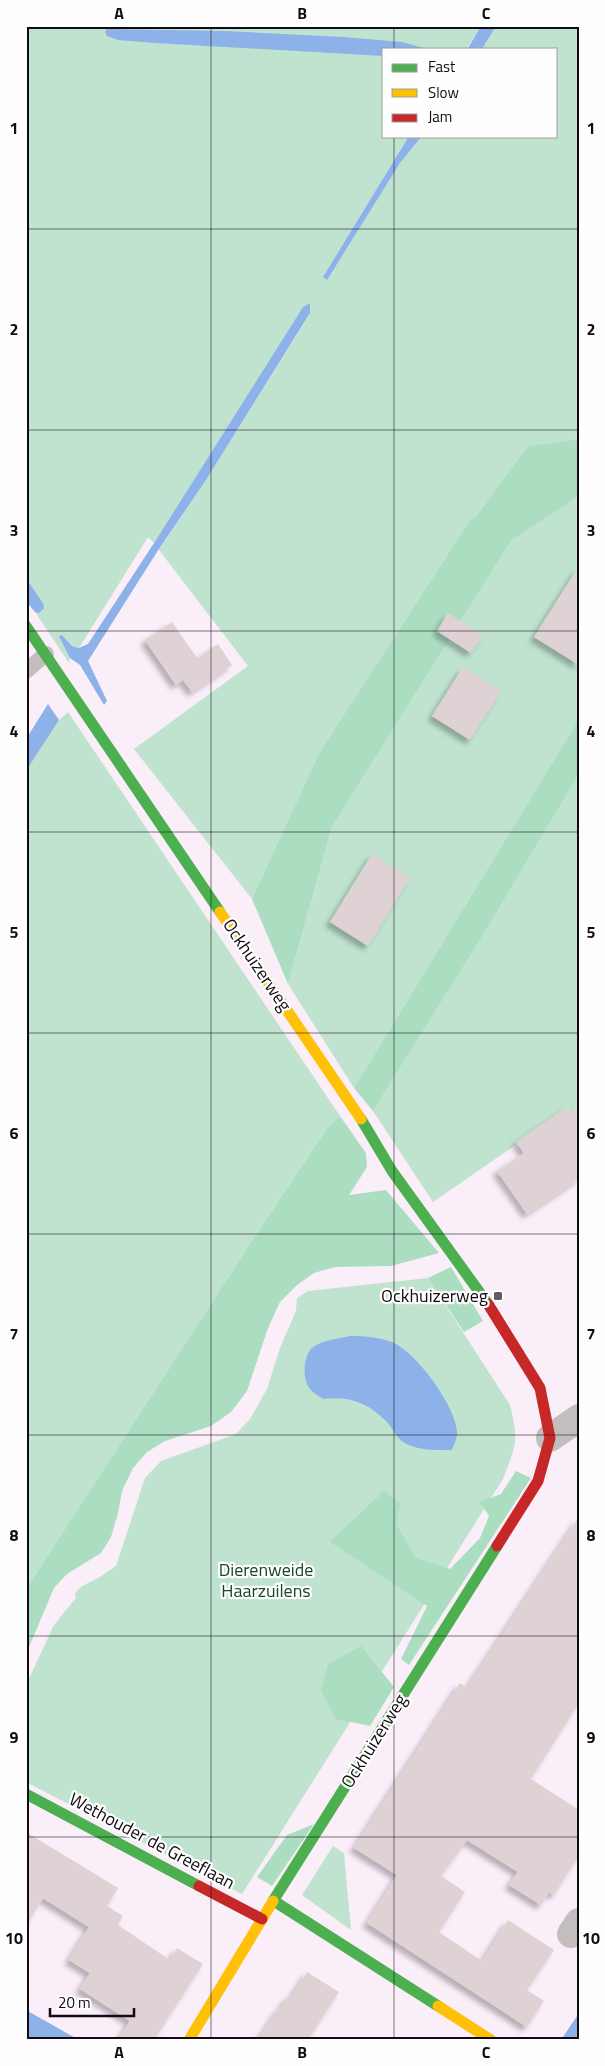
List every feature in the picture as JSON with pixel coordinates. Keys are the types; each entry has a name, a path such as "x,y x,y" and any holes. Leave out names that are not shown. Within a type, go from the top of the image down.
{"street":[{"name":"Ockhuizerweg","path":"26,626 358,1115 392,1171 507,1332 540,1388 550,1438 538,1481 262,1919 189,2040"},
{"path":"550,1438 579,1418"},
{"path":"550,1438 579,1441"},
{"name":"Wethouder de Greeflaan","path":"26,1794 262,1919"},
{"path":"274,1901 491,2040"}],"lane":[{"path":"26,671 46,654"}],"green space":[{"path":"26,26 481,26 467,48 382,48 382,138 408,138 323,277 400,163 420,138 558,138 558,48 483,48 496,26 579,26 579,439 528,446 475,518 470,520 319,753 252,899 134,749 248,666 159,550 206,480 310,314 310,303 303,307 154,543 148,537 79,648 72,646 62,635 60,636 70,658 69,663 35,612 39,613 43,603 26,578"},
{"path":"579,439 579,496 511,541 332,827 288,984 252,899 319,753 470,520 475,518 528,446"},
{"path":"579,496 579,719 354,1088 288,984 332,827 511,541"},
{"path":"68,712 340,1116 328,1127 246,1250 26,1589 26,771 59,720"},
{"path":"579,719 579,774 485,932 373,1111 354,1088"},
{"path":"579,774 579,1163 517,1144 433,1202 373,1111 485,932"},
{"path":"340,1116 366,1153 367,1167 349,1195 386,1190 439,1253 391,1266 335,1267 314,1273 297,1285 280,1302 268,1328 247,1391 231,1412 211,1426 165,1441 147,1452 133,1468 122,1491 111,1537 101,1553 67,1574 54,1588 26,1654 26,1589 246,1250 328,1127"},
{"path":"451,1267 483,1321 464,1332 428,1278"},
{"name":"Dierenweide Haarzuilens","path":"428,1278 510,1405 515,1427 515,1443 511,1458 503,1479 242,1894 26,1782 26,1685 54,1625 76,1598 75,1593 82,1586 116,1566 145,1478 161,1461 236,1434 250,1419 267,1389 280,1348 296,1311 297,1298 308,1291"},
{"path":"516,1471 531,1478 409,1665 401,1659 427,1606 330,1542 384,1491 400,1504 396,1524 416,1558 450,1569 480,1538 489,1516 480,1502 501,1494"},
{"path":"361,1646 394,1687 370,1726 336,1719 321,1691 328,1664"},
{"path":"314,1824 272,1886 257,1877 287,1835"},
{"path":"333,1846 344,1853 351,1930 302,1895"}],"water":[{"path":"481,26 496,26 483,48 468,48"},
{"path":"107,29 226,31 402,42 423,48 382,48 382,56 118,40 107,36 105,32"},
{"path":"408,138 420,138 400,163 327,280 323,277"},
{"path":"310,303 310,313 206,480 157,552 88,661 107,701 104,705 80,665 70,658 59,636 62,635 72,646 79,648 88,644 303,307"},
{"path":"26,578 43,603 44,608 39,613 35,612 26,601"},
{"path":"48,704 59,720 26,771 26,739"},
{"path":"350,1336 371,1337 392,1342 412,1356 423,1368 442,1394 455,1420 457,1433 452,1450 427,1449 409,1445 396,1435 379,1414 365,1405 341,1398 323,1399 311,1390 307,1385 305,1374 305,1362 309,1352 320,1343"},
{"path":"26,2010 79,2040 26,2040"},
{"path":"579,2013 579,2034 575,2040 561,2040"}],"building":[{"path":"579,566 579,665 534,637"},
{"path":"448,613 483,635 471,653 437,631"},
{"path":"172,622 197,658 218,644 232,665 192,692 183,680 176,685 145,640"},
{"path":"463,667 501,691 470,740 432,716"},
{"path":"372,854 410,878 368,946 330,922"},
{"path":"579,1105 579,1179 527,1214 497,1171 524,1153 516,1142 567,1107 570,1112"},
{"path":"579,1517 579,1703 531,1779 579,1810 579,1856 554,1895 549,1892 541,1905 509,1885 518,1872 467,1840 441,1876 465,1892 439,1932 482,1961 508,1920 554,1950 527,1990 544,2001 527,2027 367,1923 397,1875 354,1848 460,1683 467,1688"},
{"path":"26,1832 118,1888 107,1906 123,1916 118,1925 170,1960 177,1948 203,1964 154,2040 118,2040 130,2021 80,1989 90,1973 69,1960 89,1927 43,1898 26,1926"},
{"path":"307,1972 339,1992 308,2040 258,2040 279,2008 289,1995 291,1997"}],"traffic: fast":[{"path":"26,626 220,912"},
{"path":"361,1119 392,1171 488,1304"},
{"path":"273,1901 497,1546"},
{"path":"26,1794 199,1886"},
{"path":"274,1901 438,2006"}],"traffic: slow":[{"path":"220,912 361,1119"},
{"path":"189,2040 273,1901"},
{"path":"438,2006 491,2040"}],"traffic: jam":[{"path":"488,1304 540,1388 550,1438 538,1481 497,1546"},
{"path":"199,1886 262,1919"}],"place":[{"name":"Ockhuizerweg","path":"498,1296"}]}
